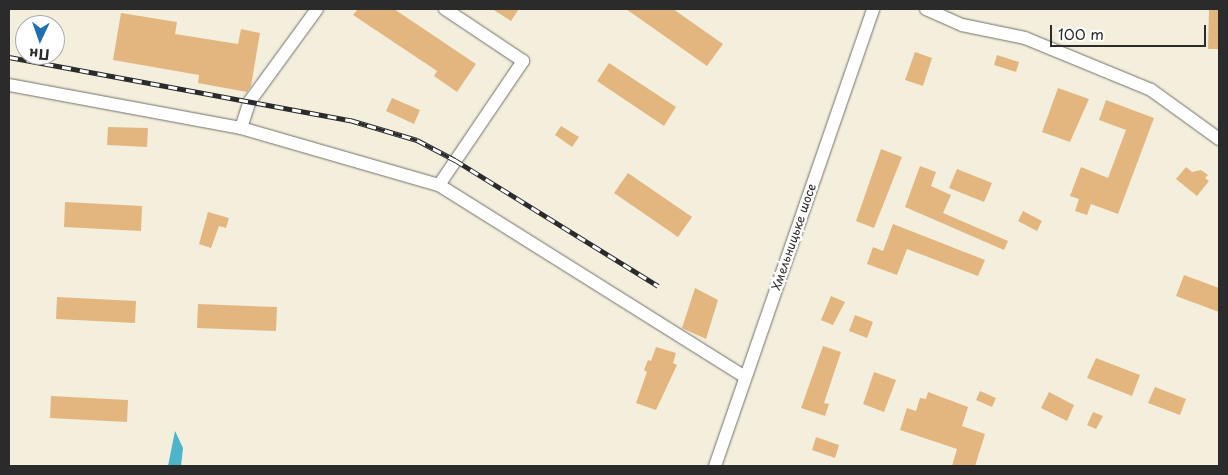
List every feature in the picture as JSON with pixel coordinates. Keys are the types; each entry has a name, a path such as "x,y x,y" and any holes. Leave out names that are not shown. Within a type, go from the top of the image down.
{"street":[{"path":"242,128 250,101 317,9"},
{"path":"438,185 523,61 445,9"},
{"name":"Хмельницьке шосе","path":"715,466 873,9"},
{"path":"926,9 962,25 1025,38 1151,90 1219,139"},
{"path":"9,85 242,128 438,185 745,377"}],"water":[{"path":"175,431 183,448 181,466 168,466"}],"building":[{"path":"358,9 394,9 476,64 457,92 434,76 437,71 353,15"},
{"path":"492,9 519,9 511,21"},
{"path":"626,9 673,9 723,44 707,66"},
{"path":"1209,9 1219,9 1219,49 1208,49"},
{"path":"121,13 177,22 175,34 238,44 241,29 260,33 251,86 247,92 198,83 199,75 113,60"},
{"path":"915,52 932,58 923,86 905,80"},
{"path":"997,55 1019,62 1016,72 994,65"},
{"path":"609,63 676,107 664,126 597,81"},
{"path":"1058,88 1089,99 1070,142 1042,132"},
{"path":"392,98 420,110 414,124 386,111"},
{"path":"1106,100 1154,118 1118,214 1091,204 1087,215 1075,211 1079,199 1070,196 1081,167 1108,178 1126,130 1099,120"},
{"path":"561,126 579,137 572,147 555,135"},
{"path":"108,127 148,128 147,147 107,145"},
{"path":"881,149 902,157 874,228 856,221"},
{"path":"920,166 936,172 931,186 951,195 943,213 1008,241 1004,250 905,207"},
{"path":"1186,167 1192,172 1201,170 1208,175 1205,178 1209,181 1197,196 1176,179"},
{"path":"957,169 992,183 984,202 949,188"},
{"path":"628,173 692,217 678,237 614,193"},
{"path":"65,202 142,206 141,231 64,227"},
{"path":"1023,211 1042,221 1037,231 1018,221"},
{"path":"208,212 229,218 226,228 219,226 211,248 199,244"},
{"path":"893,224 985,260 978,276 907,249 897,275 867,264 873,247 883,251"},
{"path":"1184,275 1219,288 1219,312 1176,296"},
{"path":"695,288 718,300 706,339 682,328"},
{"path":"831,296 845,302 833,325 821,320"},
{"path":"57,297 136,301 135,323 56,319"},
{"path":"198,304 277,307 276,331 197,328"},
{"path":"855,315 873,322 867,338 849,331"},
{"path":"823,346 841,352 824,403 829,404 825,416 801,408"},
{"path":"656,347 676,353 673,363 677,365 656,410 636,403 647,372 644,370 648,360 651,361"},
{"path":"1096,358 1140,375 1132,396 1087,378"},
{"path":"874,372 896,380 884,412 863,404"},
{"path":"1155,387 1186,399 1180,415 1148,403"},
{"path":"980,391 996,398 992,407 976,400"},
{"path":"928,392 968,407 962,426 985,434 975,466 952,466 957,449 900,430 907,408 916,411 920,398 926,399"},
{"path":"1049,392 1074,405 1067,421 1041,408"},
{"path":"51,396 128,400 127,422 50,418"},
{"path":"1093,412 1103,416 1096,429 1087,425"},
{"path":"816,437 839,445 835,458 812,450"}],"railway":[{"path":"9,57 350,120 417,140 455,160 658,286"}]}
